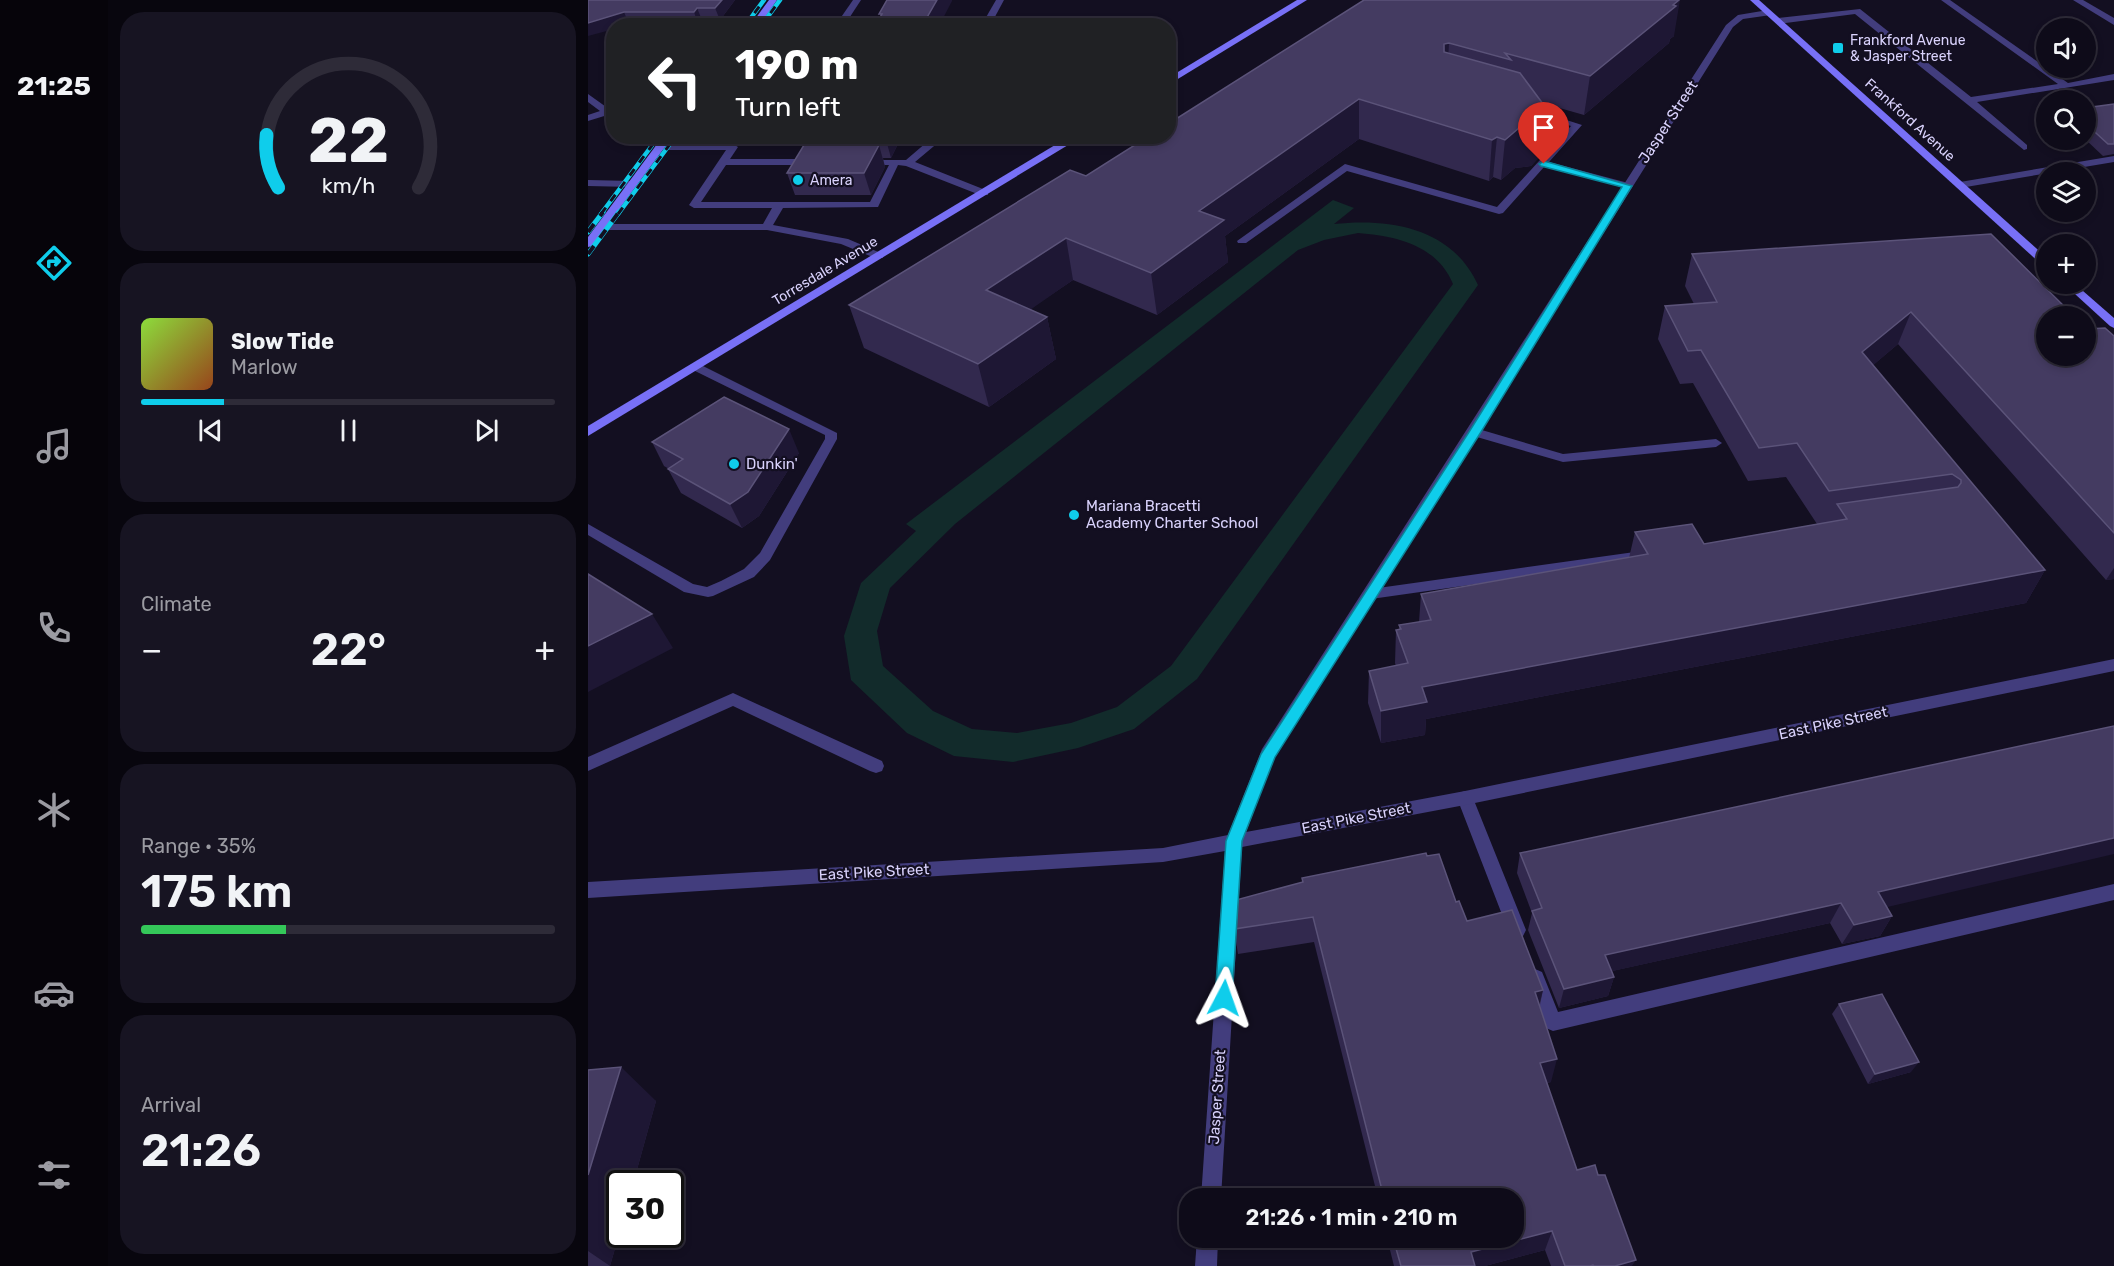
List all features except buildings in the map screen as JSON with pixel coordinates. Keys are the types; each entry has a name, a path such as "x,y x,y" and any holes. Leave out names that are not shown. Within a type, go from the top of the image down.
{"main road":[{"path":"760,18 773,0"},
{"path":"1176,77 1303,0"},
{"name":"Frankford Avenue","path":"1754,0 2036,253"},
{"path":"588,243 662,144"},
{"name":"Torresdale Avenue","path":"588,432 1065,144"},
{"path":"2080,294 2114,324"}],"street":[{"path":"845,18 857,0"},
{"path":"990,18 1000,0"},
{"path":"1844,0 1970,100 2024,147"},
{"path":"1945,0 2066,86"},
{"path":"2077,0 2114,22"},
{"path":"1778,21 1857,11"},
{"name":"Jasper Street","path":"1212,1188 1234,841 1268,754 1475,432 1730,25 1742,17 1767,13"},
{"path":"1970,100 2114,77"},
{"path":"588,97 606,108"},
{"path":"1242,241 1345,167 1499,211 1577,125 1522,109"},
{"path":"588,118 606,112"},
{"path":"908,163 931,144"},
{"path":"660,147 733,147 694,205 740,200 779,205 833,200 874,205 895,162"},
{"path":"1960,185 2114,159"},
{"path":"722,162 764,164 821,162"},
{"path":"852,166 854,162 908,163 984,193"},
{"path":"1544,164 1628,186"},
{"path":"588,183 632,184"},
{"path":"767,227 779,205"},
{"path":"601,226 767,227 844,241 879,256"},
{"path":"588,529 689,588 708,592 749,573 765,556 831,439 831,433 697,366"},
{"path":"1475,432 1563,458 1716,443"},
{"path":"1371,594 1668,552"},
{"name":"East Pike Street","path":"588,890 1163,855 1465,798 2114,665"},
{"path":"588,764 733,699 876,766"},
{"path":"1465,798 1552,1022 2114,892"},
{"path":"1206,1266 1207,1248"}],"green space":[{"path":"1333,200 1354,208 1334,224 1377,223 1418,231 1436,239 1453,251 1467,266 1478,285 1197,679 1134,729 1078,748 1013,762 954,756 907,733 851,680 844,636 861,583 916,531 906,524","holes":["1358,233 1387,237 1414,245 1437,260 1453,284 1171,666 1117,707 1071,723 1017,733 972,729 933,711 883,666 877,631 890,588 955,524 1298,250 1324,240"]}],"railway":[{"path":"751,18 764,0"},
{"path":"767,18 780,0"},
{"path":"601,214 653,144"},
{"path":"618,214 670,144"},
{"path":"588,232 603,212"},
{"path":"588,254 619,212"}],"place":[{"name":"Frankford Avenue & Jasper Street","path":"1838,48"},
{"name":"Amera","path":"798,180"},
{"name":"Dunkin'","path":"734,464"},
{"name":"Mariana Bracetti Academy Charter School","path":"1074,515"}],"route":[{"path":"1224,998 1234,841 1268,754 1475,432 1628,186 1544,164"}]}
